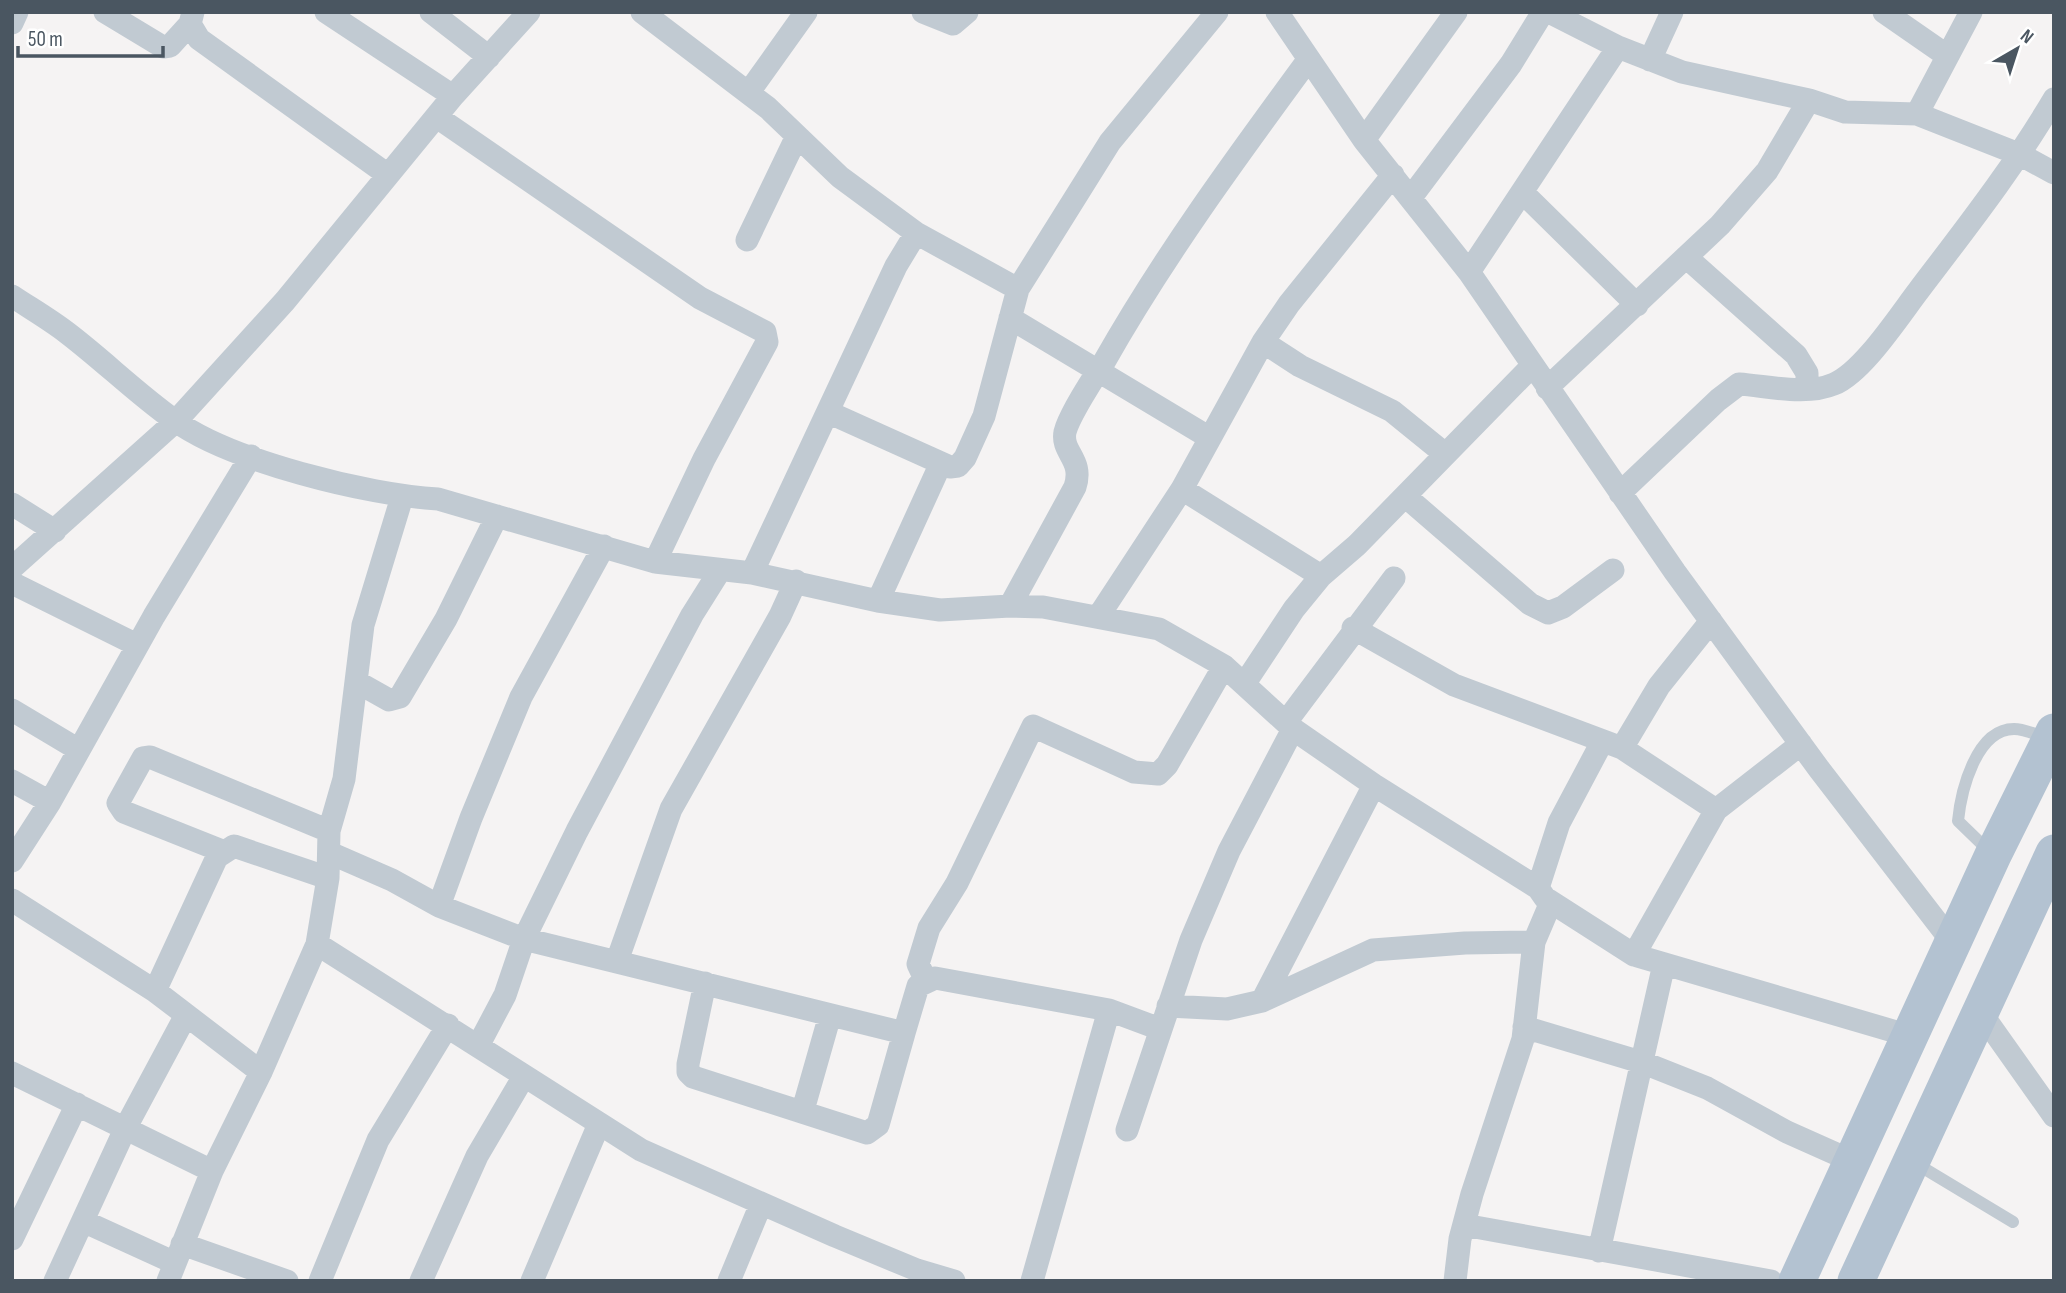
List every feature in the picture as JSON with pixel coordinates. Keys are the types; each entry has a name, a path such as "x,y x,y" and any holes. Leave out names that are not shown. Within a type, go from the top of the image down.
{"main road":[{"path":"1797,1281 1993,855 2052,736"},
{"path":"1856,1281 1979,1010 2054,853"}],"street":[{"path":"12,23 17,12"},
{"path":"105,12 163,47 170,46 191,18 200,39 388,175"},
{"path":"327,12 453,96"},
{"path":"431,12 489,57"},
{"path":"12,568 176,421 285,301 453,96 529,12"},
{"path":"642,12 674,21 840,177 916,233 1018,289"},
{"path":"749,92 806,12"},
{"path":"923,12 953,24 967,12"},
{"path":"830,413 950,467 958,466 965,458 984,416 1018,289 1110,142 1217,12"},
{"path":"1277,12 1364,139 1412,196 1469,272 1711,621 1952,943"},
{"path":"1364,139 1456,12"},
{"path":"1412,196 1511,64 1543,12"},
{"path":"1549,12 1573,18 1618,47 1682,72 1809,100 1845,112 1917,114 2021,155 2054,173"},
{"path":"1650,60 1672,12"},
{"path":"1884,12 1946,55"},
{"path":"1917,114 1971,12"},
{"path":"1469,272 1618,47"},
{"path":"1010,606 1075,487 1078,466 1066,444 1065,432 1098,370 1137,303 1308,60"},
{"path":"1620,493 1718,400 1739,384 1807,389 1835,384 1858,365 1898,318 2021,155 2054,99"},
{"path":"1547,388 1720,225 1767,171 1809,100"},
{"path":"438,117 700,298 765,332 767,342 704,460 655,562"},
{"path":"747,240 797,136"},
{"path":"1098,617 1182,489 1264,342 1289,304 1392,175"},
{"path":"1523,193 1637,305"},
{"path":"752,573 830,413 896,266 916,233"},
{"path":"1686,257 1796,355 1807,373 1807,389"},
{"path":"12,296 65,331 176,421 275,465 402,497 438,499 655,562 719,572 752,573 878,601 940,610 1010,606 1098,617 1159,629 1224,666 1289,725 1374,785 1634,955 1910,1036"},
{"path":"1010,318 1210,438"},
{"path":"1264,342 1300,366 1392,411 1446,454"},
{"path":"1245,683 1294,609 1321,576 1357,545 1532,366"},
{"path":"12,861 50,802 137,645 251,456"},
{"path":"878,601 941,463"},
{"path":"1182,489 1321,576"},
{"path":"1405,496 1530,604 1548,613 1563,607 1614,570"},
{"path":"175,1262 212,1171 261,1072 317,944 328,878 329,842 344,779 363,625 402,497"},
{"path":"12,503 55,531"},
{"path":"357,682 389,700 400,697 446,619 497,516"},
{"path":"439,906 471,818 521,697 604,546"},
{"path":"478,1046 505,995 524,939 577,831 692,615 719,572"},
{"path":"1127,1130 1191,940 1228,851 1289,725 1353,628 1394,578"},
{"path":"617,961 671,809 780,616 796,581"},
{"path":"12,583 137,645"},
{"path":"1455,1281 1464,1225 1512,1074 1524,1027 1534,942 1559,823 1612,745 1711,621"},
{"path":"1353,628 1454,685 1612,745 1716,810"},
{"path":"926,981 918,964 929,928 957,883 1033,726 1134,772 1158,774 1167,765 1224,666"},
{"path":"12,710 79,750"},
{"path":"1634,955 1716,810 1801,744"},
{"path":"222,851 120,807 118,803 143,758 150,757 329,842 439,906 524,939 904,1032"},
{"path":"12,781 50,802"},
{"path":"1262,1001 1374,785"},
{"path":"155,992 216,857 222,851 234,846 328,878"},
{"path":"12,900 155,992 261,1072"},
{"path":"1168,1006 1227,1009 1262,1001 1373,950 1465,943 1534,942"},
{"path":"317,944 641,1150 918,1270 954,1281"},
{"path":"1600,1251 1664,964"},
{"path":"705,983 688,1072 700,1080 803,1110 867,1133 878,1125 918,986 926,981 935,978 1109,1010 1160,1030"},
{"path":"1032,1281 1109,1010"},
{"path":"1979,1010 2054,1116"},
{"path":"803,1110 830,1015"},
{"path":"55,1281 126,1127 186,1016"},
{"path":"320,1281 378,1140 448,1025"},
{"path":"1524,1027 1644,1063 1707,1088 1787,1132 1852,1161"},
{"path":"12,1073 212,1171"},
{"path":"421,1281 477,1156 524,1076"},
{"path":"14,1231 77,1104"},
{"path":"532,1281 599,1124"},
{"path":"729,1281 761,1204"},
{"path":"83,1221 175,1262 286,1281"},
{"path":"1464,1225 1771,1281"}],"lane":[{"path":"1993,855 1958,821 1965,778 1988,740 2001,731 2016,729 2052,736"},
{"path":"1912,1161 2013,1222"}]}
